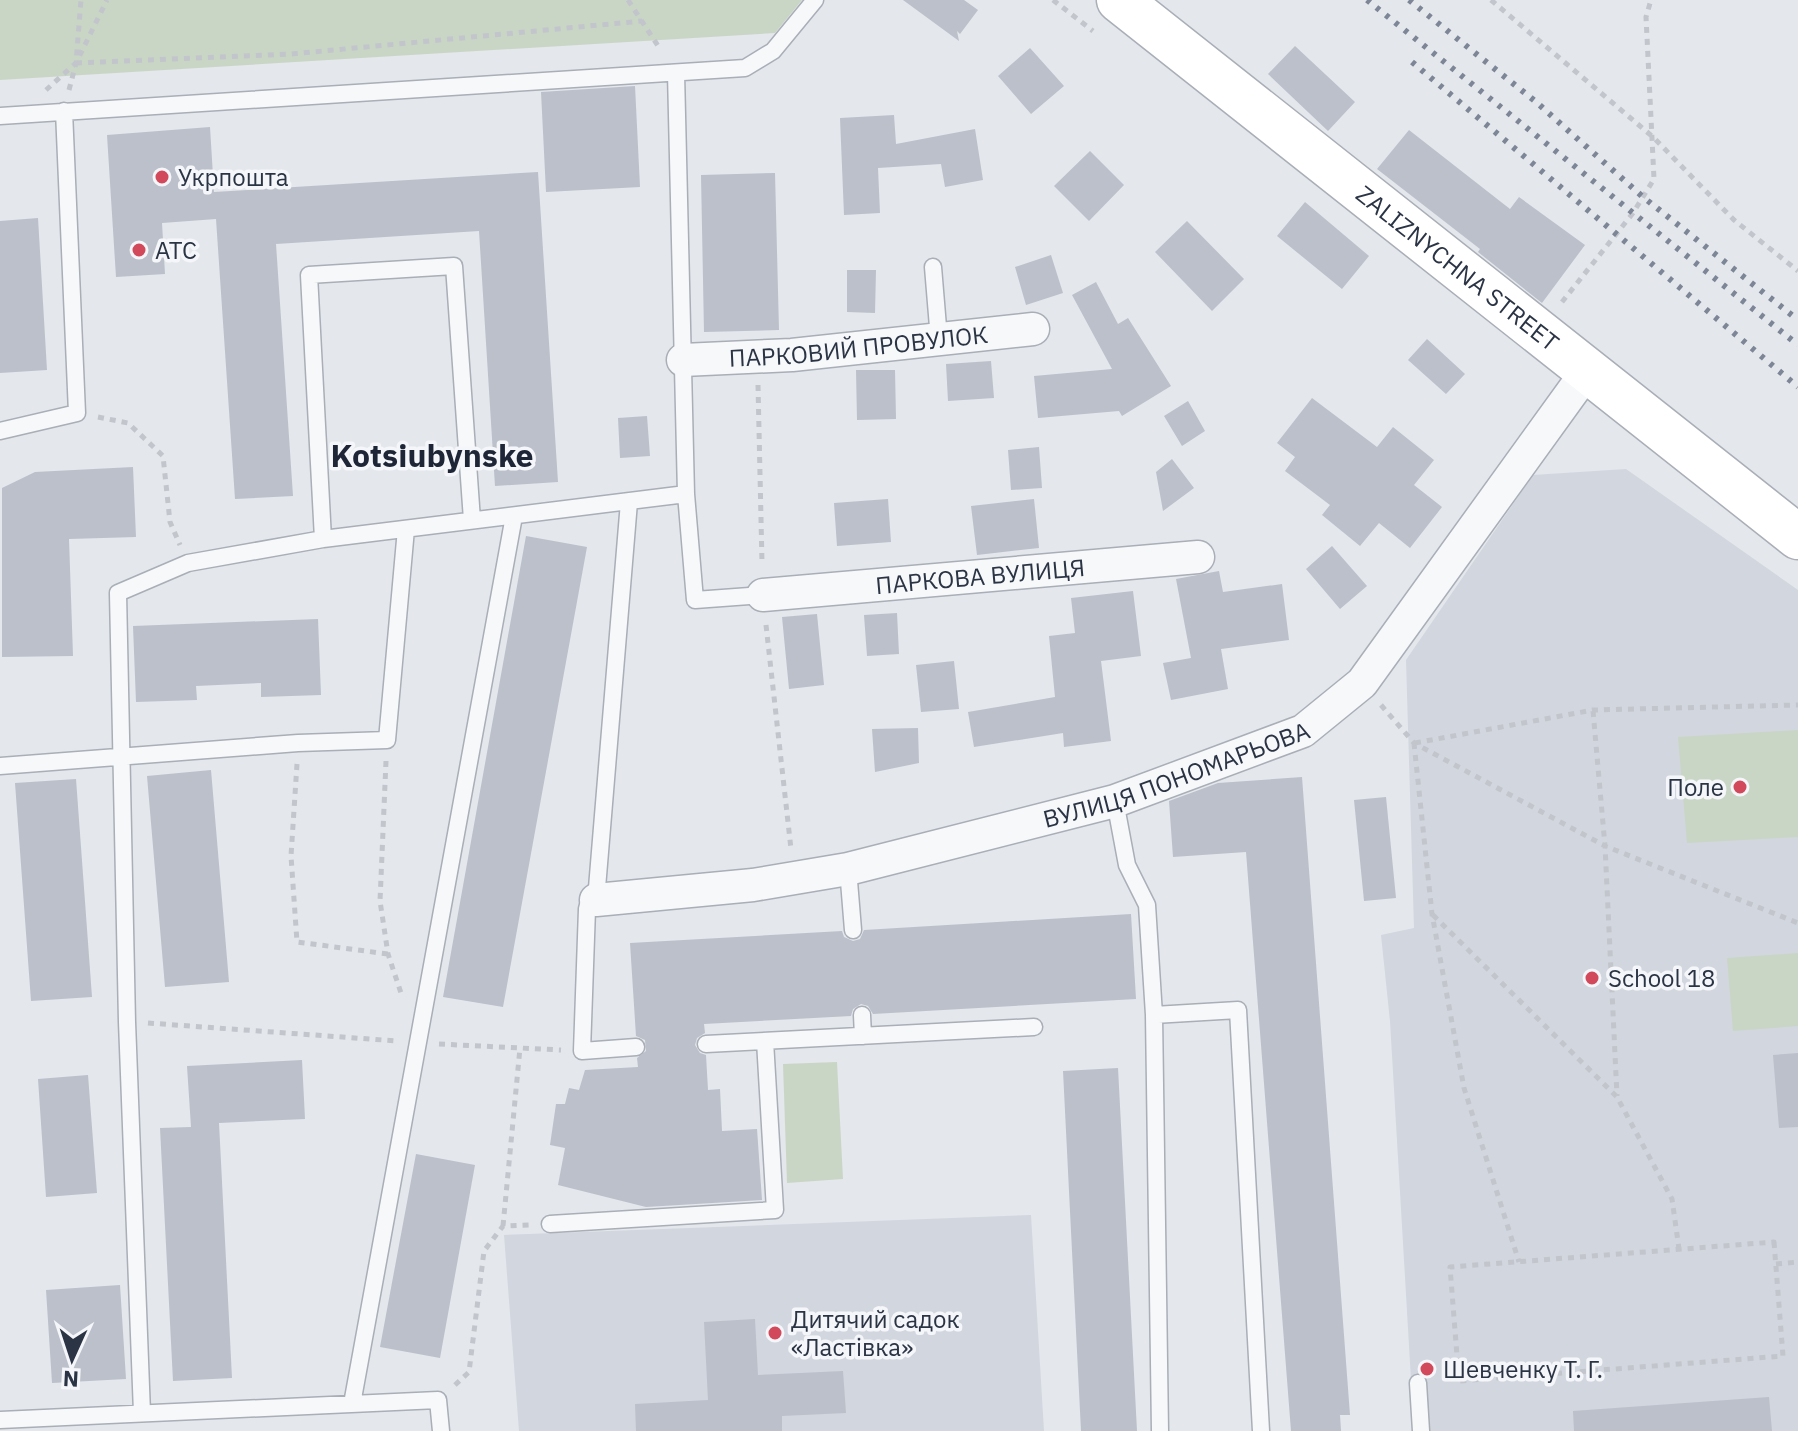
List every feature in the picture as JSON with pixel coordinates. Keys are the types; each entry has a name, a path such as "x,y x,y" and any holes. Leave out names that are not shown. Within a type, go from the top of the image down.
{"street":[{"name":"ZALIZNYCHNA STREET","path":"1119,0 1798,537"},
{"name":"ПАРКОВИЙ ПРОВУЛОК","path":"683,360 757,357 1033,329"},
{"name":"ВУЛИЦЯ ПОНОМАРЬОВА","path":"596,900 753,885 848,869 1115,801 1303,731 1362,683 1588,370"},
{"name":"ПАРКОВА ВУЛИЦЯ","path":"763,595 1198,557"}],"lane":[{"path":"0,116 745,68 773,51 815,0"},
{"path":"676,73 686,494 695,600 763,595"},
{"path":"0,431 77,413 64,111"},
{"path":"323,539 309,275 454,266 472,520"},
{"path":"933,267 939,339"},
{"path":"142,1413 127,1022 118,593 188,563 323,539 686,494"},
{"path":"629,502 596,900 587,909 582,1051 636,1047"},
{"path":"352,1404 514,516"},
{"path":"0,766 298,743 387,740 406,529"},
{"path":"1115,801 1127,865 1147,905 1154,1015 1160,1431"},
{"path":"848,869 853,930"},
{"path":"1154,1015 1238,1010 1261,1431"},
{"path":"862,1015 863,1036"},
{"path":"706,1044 1034,1027"},
{"path":"550,1224 775,1210 765,1041"},
{"path":"1418,1383 1421,1431"},
{"path":"0,1420 438,1400 441,1431"}],"path":[{"path":"64,111 76,63 81,0"},
{"path":"21,114 76,63 107,0"},
{"path":"628,0 676,73"},
{"path":"1491,0 1653,137 1734,220 1798,271"},
{"path":"1539,331 1633,213 1654,179 1646,17 1651,0"},
{"path":"76,63 291,54 642,21"},
{"path":"757,357 763,595 794,878"},
{"path":"77,413 128,423 163,456 170,522 188,563"},
{"path":"1362,683 1414,743 1605,846 1798,923"},
{"path":"1414,743 1593,710 1798,705"},
{"path":"1593,710 1605,846 1617,1097"},
{"path":"387,740 380,901 388,954 418,1043"},
{"path":"298,743 291,856 297,942 388,954"},
{"path":"1414,743 1432,914 1464,1088 1519,1262"},
{"path":"1432,914 1617,1097 1672,1199 1679,1250"},
{"path":"127,1022 418,1043 582,1051"},
{"path":"438,1400 469,1372 484,1251 503,1226 520,1048"},
{"path":"503,1226 550,1224"},
{"path":"1774,1242 1783,1356 1459,1381 1450,1267 1519,1262 1774,1242"},
{"path":"1776,1264 1798,1262"}],"shaded area":[{"name":"School 18","path":"1626,469 1798,590 1798,1431 1414,1431 1390,1021 1381,935 1414,928 1406,660 1533,475"},
{"name":"Дитячий садок «Ластівка»","path":"1031,1215 1044,1431 519,1431 504,1235"}],"green space":[{"path":"0,0 802,0 775,33 0,80"},
{"name":"Поле","path":"1798,730 1798,837 1687,843 1678,737"},
{"path":"1798,953 1798,1026 1733,1031 1727,958"},
{"path":"837,1062 843,1179 787,1183 783,1064"}],"building":[{"path":"903,0 964,0 978,10 960,34 957,31 959,41"},
{"path":"1295,46 1355,102 1328,131 1268,74"},
{"path":"1030,48 1064,86 1031,114 998,76"},
{"path":"635,86 640,187 546,192 541,92"},
{"path":"894,115 896,144 975,129 983,180 945,187 941,164 878,168 880,213 844,215 840,118"},
{"path":"210,127 214,192 538,172 558,482 495,486 479,231 276,244 293,496 235,499 216,219 162,223 165,274 116,277 107,135"},
{"path":"1409,130 1510,209 1519,197 1585,245 1542,303 1478,252 1480,249 1377,169"},
{"path":"1090,151 1124,185 1089,221 1054,186"},
{"path":"775,173 779,330 704,332 701,175"},
{"path":"1305,202 1369,256 1342,289 1277,236"},
{"path":"38,218 47,370 0,373 0,221"},
{"path":"1187,221 1244,279 1212,311 1155,252"},
{"path":"1051,255 1063,293 1026,305 1015,267"},
{"path":"847,270 876,270 875,313 847,312"},
{"path":"1096,282 1118,324 1128,318 1171,386 1122,416 1119,411 1038,418 1034,376 1112,369 1072,295"},
{"path":"1427,339 1465,374 1446,394 1408,360"},
{"path":"991,361 994,398 948,401 946,364"},
{"path":"856,370 895,370 896,419 857,420"},
{"path":"1312,398 1377,447 1393,427 1434,460 1414,485 1442,507 1410,548 1379,523 1360,546 1322,515 1330,505 1285,471 1295,457 1277,443"},
{"path":"1188,401 1205,431 1182,446 1164,416"},
{"path":"647,416 650,456 620,458 618,418"},
{"path":"1039,447 1042,488 1011,490 1008,450"},
{"path":"1172,459 1194,488 1163,511 1156,472"},
{"path":"133,467 136,537 69,539 73,656 2,657 2,488 35,472"},
{"path":"888,499 891,542 837,546 834,503"},
{"path":"1034,499 1039,548 977,555 971,506"},
{"path":"526,536 587,547 503,1007 443,997"},
{"path":"1332,546 1367,586 1340,609 1306,569"},
{"path":"1219,571 1223,592 1282,584 1289,640 1221,649 1228,689 1171,700 1163,663 1191,658 1176,579"},
{"path":"1133,591 1141,656 1101,661 1111,741 1064,747 1063,733 974,747 968,712 1055,697 1049,636 1075,633 1071,598"},
{"path":"897,613 899,654 867,656 864,615"},
{"path":"817,614 824,685 789,689 782,617"},
{"path":"318,619 321,695 261,697 261,683 196,686 197,700 136,702 133,626"},
{"path":"954,661 959,709 921,712 916,665"},
{"path":"918,728 919,763 875,772 872,729"},
{"path":"211,770 229,982 165,987 147,776"},
{"path":"1302,777 1350,1415 1340,1415 1341,1431 1291,1431 1246,852 1173,857 1169,801 1218,783"},
{"path":"76,779 92,997 31,1001 15,783"},
{"path":"1386,797 1396,898 1364,901 1354,800"},
{"path":"1131,914 1136,999 873,1014 868,1006 861,1004 853,1009 851,1016 704,1024 705,1033 697,1038 695,1045 700,1053 706,1055 708,1090 720,1089 722,1131 757,1129 762,1200 646,1207 558,1185 565,1148 550,1145 556,1104 565,1104 569,1088 579,1090 585,1070 638,1067 637,1058 646,1051 645,1040 636,1036 630,943 842,931 844,937 853,941 860,939 864,930"},
{"path":"1798,1053 1798,1127 1779,1128 1773,1055"},
{"path":"302,1060 305,1119 219,1123 232,1378 173,1381 160,1128 191,1127 187,1066"},
{"path":"1118,1068 1137,1431 1081,1431 1063,1071"},
{"path":"88,1075 97,1193 46,1197 38,1079"},
{"path":"416,1154 475,1165 440,1358 380,1347"},
{"path":"120,1285 126,1379 52,1383 46,1290"},
{"path":"755,1319 758,1375 843,1371 846,1413 782,1416 782,1431 636,1431 635,1404 708,1400 704,1322"},
{"path":"1769,1397 1772,1431 1574,1431 1573,1411"}],"railway":[{"path":"1367,0 1798,345"},
{"path":"1409,0 1535,101 1643,197 1798,320"},
{"path":"1412,62 1798,387"}],"place":[{"name":"Укрпошта","path":"162,177"},
{"name":"АТС","path":"139,250"},
{"name":"Поле","path":"1740,787"},
{"name":"School 18","path":"1592,978"},
{"name":"Дитячий садок «Ластівка»","path":"775,1333"},
{"name":"Шевченку Т. Г.","path":"1427,1369"}],"district":[{"name":"Kotsiubynske","path":"432,455"}]}
